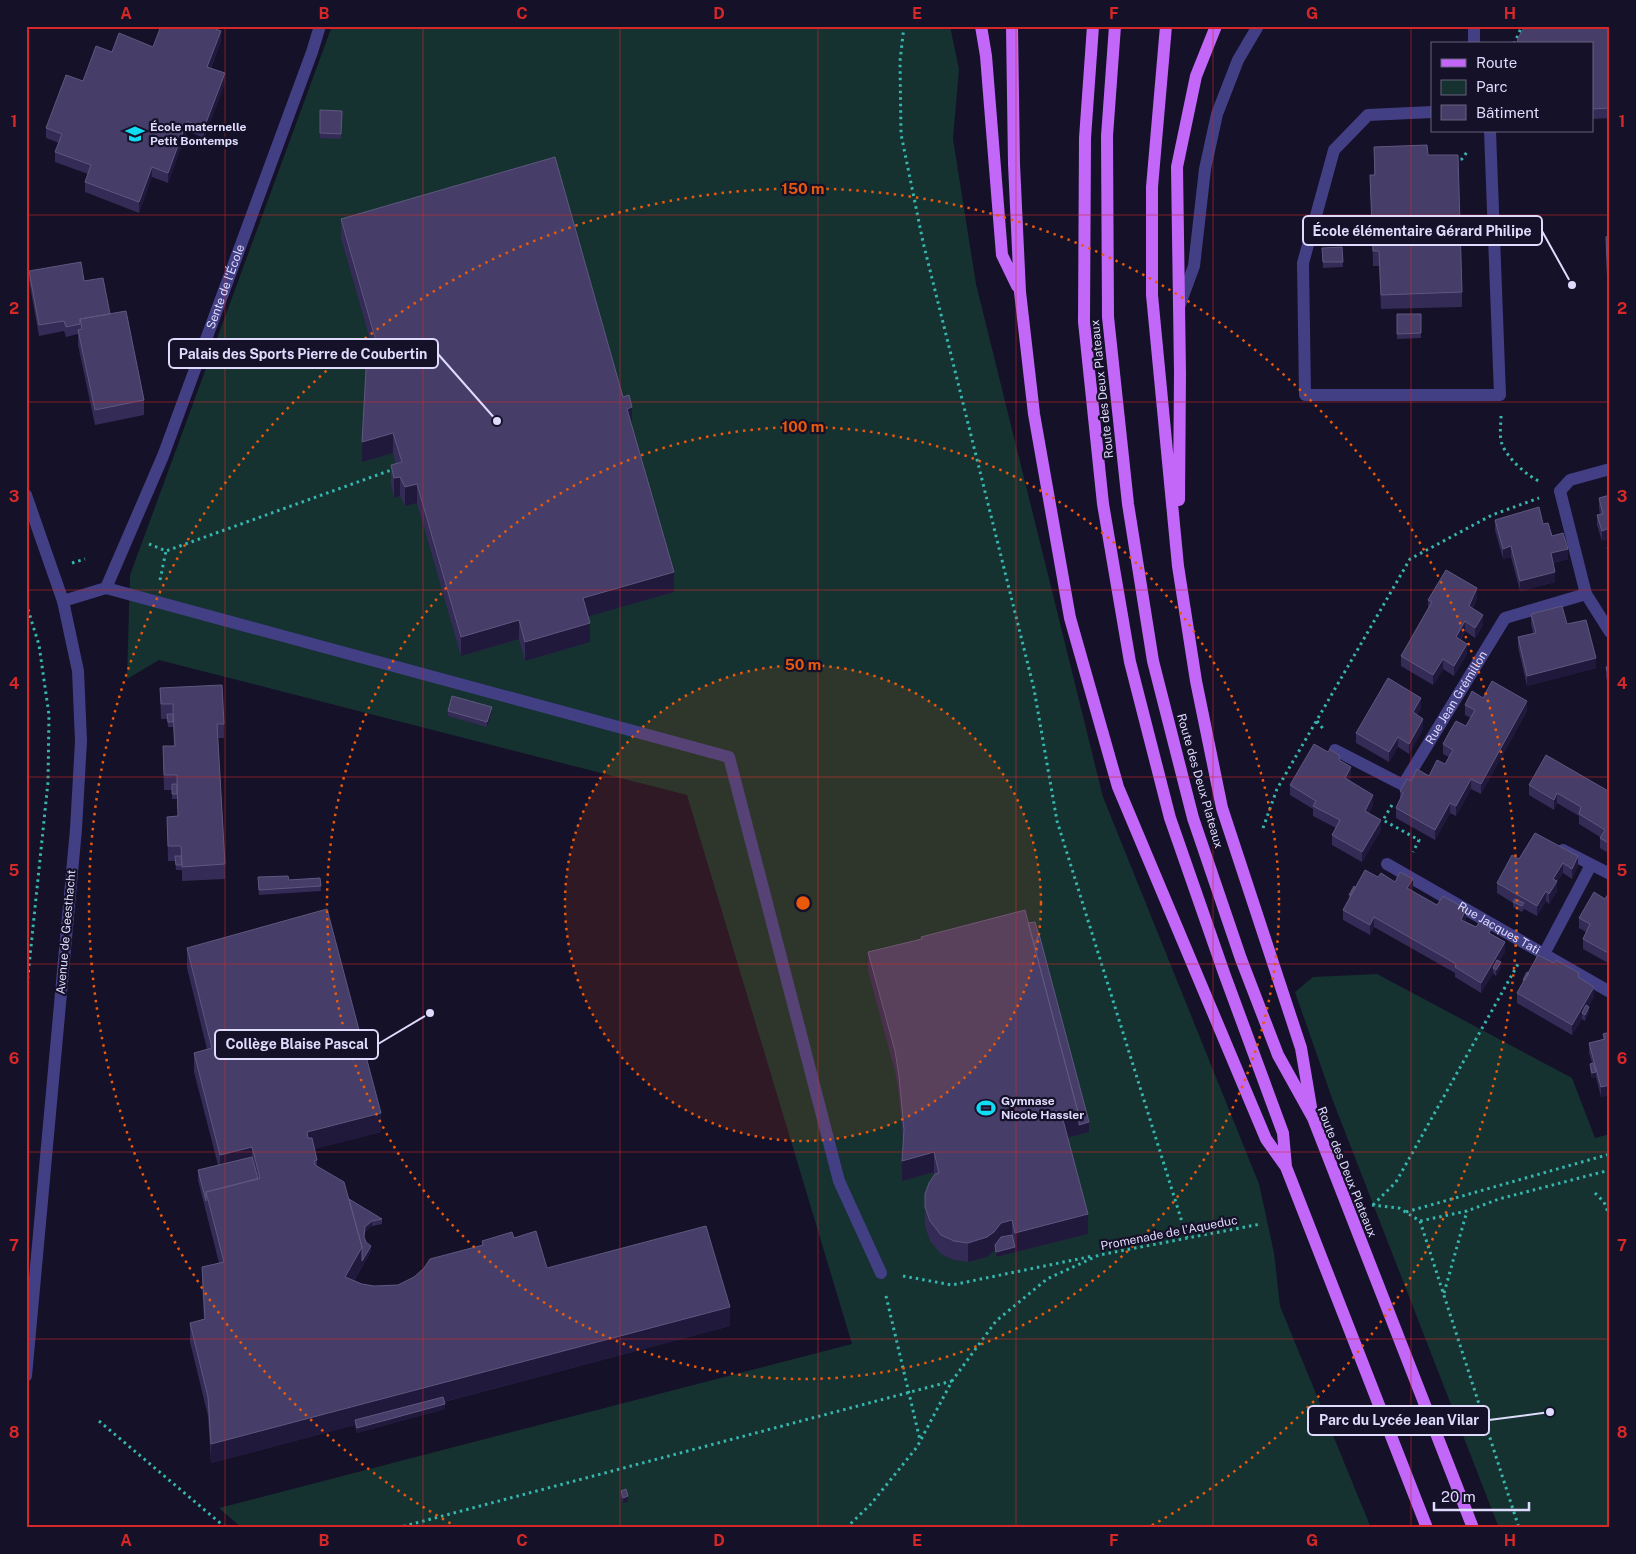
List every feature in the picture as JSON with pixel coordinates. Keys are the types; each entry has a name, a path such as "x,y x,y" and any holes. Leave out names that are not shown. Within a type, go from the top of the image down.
{"main road":[{"path":"981,26 986,56 1002,255 1020,292"},
{"path":"1012,26 1014,164 1020,292 1034,414 1070,618 1118,787 1266,1139 1286,1167"},
{"name":"Route des Deux Plateaux","path":"1094,26 1085,138 1084,322 1107,524 1130,662 1170,818 1224,973 1283,1133 1286,1167 1427,1528"},
{"name":"Route des Deux Plateaux","path":"1115,26 1107,136 1108,317 1128,504 1153,661 1193,818 1241,959 1278,1055 1313,1118 1473,1528"},
{"path":"1166,26 1152,187 1152,295 1178,566 1196,681 1222,808 1301,1048 1313,1118"},
{"path":"1178,566 1180,373 1177,167 1196,76 1216,26"}],"street":[{"name":"Sente de l'École","path":"106,588 163,456 320,26"},
{"path":"1179,307 1194,266 1205,168 1217,114 1238,60 1258,26"},
{"path":"1474,26 1474,42"},
{"path":"1431,112 1368,115 1334,150 1303,263 1305,396 1500,395 1490,132"},
{"path":"1610,469 1570,480 1560,491 1586,594 1610,632"},
{"name":"Avenue de Geesthacht","path":"26,495 63,601 78,671 81,741 76,829 26,1376"},
{"path":"63,601 106,588 729,756 839,1181 880,1273"},
{"name":"Rue Jean Grémillon","path":"1403,785 1505,618 1586,594"},
{"path":"1335,750 1403,785"},
{"path":"1551,844 1610,874"},
{"name":"Rue Jacques Tati","path":"1387,864 1610,992"},
{"path":"1544,954 1591,865"}],"path":[{"path":"904,26 900,61 901,134 923,242 1034,689 1057,821 1187,1238"},
{"path":"1515,42 1522,26"},
{"path":"1500,395 1502,443 1509,455 1532,478 1560,491"},
{"path":"129,536 166,551 397,468"},
{"path":"1263,828 1276,789 1410,559 1492,515 1560,491"},
{"path":"156,601 166,551"},
{"path":"26,603 39,645 49,715 48,782 26,995"},
{"path":"1402,872 1419,840 1383,820 1403,785"},
{"path":"1373,1205 1396,1182 1529,945"},
{"path":"1405,1212 1610,1154"},
{"path":"1420,1222 1467,1211 1499,1199 1610,1170"},
{"path":"1595,1193 1604,1202 1610,1217"},
{"path":"1367,1206 1398,1208 1420,1222 1519,1528"},
{"path":"1444,1294 1467,1211"},
{"name":"Promenade de l'Aqueduc","path":"846,1528 871,1504 917,1447 952,1381 996,1322 1047,1279 1099,1255 1261,1224"},
{"path":"920,1441 880,1273 952,1285 1099,1255"},
{"path":"397,1528 952,1381"},
{"path":"99,1421 226,1528"}],"green space":[{"path":"332,26 950,26 959,69 953,139 976,284 1103,797 1259,1184 1274,1253 1280,1306 1371,1528 242,1528 219,1508 852,1344 687,795 159,660 127,679 130,575"},
{"path":"1377,974 1572,1078 1595,1138 1610,1134 1610,1528 1499,1528 1333,1101 1295,992 1313,977"}],"building":[{"path":"161,26 208,26 221,31 207,67 225,73 204,128 187,121 168,173 152,167 139,202 85,182 91,165 55,152 62,134 46,128 66,75 83,81 96,46 112,52 119,33 153,47"},
{"path":"1525,26 1610,26 1610,108 1594,109 1594,42 1517,42"},
{"path":"320,110 342,111 341,134 320,133"},
{"path":"1427,145 1428,155 1458,155 1462,292 1381,295 1379,251 1373,251 1370,175 1375,175 1374,147"},
{"path":"555,157 623,397 629,395 632,407 627,409 674,572 583,598 590,623 525,642 519,620 461,637 417,484 405,487 400,477 394,478 391,465 402,462 393,433 362,442 367,351 378,348 341,219"},
{"path":"1610,234 1610,341 1606,237"},
{"path":"1342,247 1343,262 1323,262 1322,248"},
{"path":"81,262 84,281 103,278 110,314 80,319 80,324 66,327 64,321 39,325 29,271"},
{"path":"126,311 144,400 95,410 78,330 82,329 80,319"},
{"path":"1397,314 1421,314 1421,333 1397,334"},
{"path":"1610,495 1610,528 1602,531 1597,515 1603,514 1599,498"},
{"path":"1539,507 1543,524 1548,523 1552,536 1563,533 1568,549 1551,553 1555,572 1520,581 1511,546 1503,549 1495,520"},
{"path":"1610,546 1610,560 1607,547"},
{"path":"1446,570 1477,588 1469,606 1483,615 1475,628 1465,621 1456,637 1467,644 1454,666 1443,659 1433,675 1401,656 1432,602 1428,600"},
{"path":"1562,606 1567,624 1586,620 1596,658 1527,676 1518,637 1536,633 1531,614"},
{"path":"1610,666 1610,682 1606,667"},
{"path":"1388,678 1421,698 1413,712 1423,719 1409,744 1398,737 1389,752 1356,733"},
{"path":"1492,681 1527,701 1481,784 1471,779 1456,806 1450,803 1435,830 1396,808 1403,793 1400,791 1407,779 1411,781 1417,769 1429,776 1437,760 1445,764 1453,750 1443,744 1450,731 1456,721 1466,726 1475,710 1465,705 1472,691 1483,698"},
{"path":"222,685 224,724 217,724 225,864 182,867 181,846 168,846 167,817 178,816 177,775 164,775 163,746 175,746 173,704 161,704 160,688"},
{"path":"452,696 492,707 487,722 448,711"},
{"path":"167,714 173,714 173,722 168,722"},
{"path":"1314,744 1328,752 1330,749 1340,756 1339,760 1351,767 1345,778 1373,795 1365,811 1381,820 1362,852 1332,835 1340,820 1313,806 1316,801 1290,785"},
{"path":"1546,755 1610,792 1610,844 1600,838 1605,830 1579,814 1581,807 1557,793 1554,800 1529,785"},
{"path":"172,784 177,784 177,794 172,794"},
{"path":"1535,833 1578,856 1572,869 1563,863 1553,879 1557,881 1549,894 1546,891 1537,906 1497,883 1512,855 1519,859"},
{"path":"175,856 181,856 182,865 176,865"},
{"path":"1365,870 1378,877 1381,873 1395,882 1400,872 1413,879 1407,888 1437,905 1443,896 1466,909 1461,920 1476,927 1480,921 1491,929 1489,933 1505,942 1481,983 1455,967 1456,964 1374,917 1370,925 1343,910"},
{"path":"288,876 289,880 320,878 321,886 259,890 258,877"},
{"path":"1610,891 1610,954 1583,939 1590,924 1579,918 1594,892 1605,899"},
{"path":"1515,899 1524,903 1522,906 1513,902"},
{"path":"327,909 381,1113 307,1132 308,1138 312,1138 317,1160 314,1161 315,1165 344,1182 362,1247 345,1277 362,1284 374,1286 398,1285 414,1277 430,1259 483,1245 482,1241 512,1232 514,1238 536,1231 547,1268 706,1226 730,1307 211,1444 208,1397 190,1323 205,1319 202,1267 224,1262 206,1192 260,1178 252,1147 220,1155 194,1053 212,1048 187,948"},
{"name":"Gymnase Nicole Hassler","path":"1025,910 1079,1116 1063,1120 1088,1214 1015,1233 1012,1220 1001,1223 987,1237 968,1243 954,1241 941,1235 930,1221 925,1207 925,1194 929,1183 935,1174 939,1173 934,1152 902,1161 904,1130 895,1051 868,952"},
{"path":"1035,922 1039,936 1034,945 1028,923"},
{"path":"1039,934 1089,1122 1079,1125 1079,1116 1034,945"},
{"path":"1538,955 1554,963 1556,960 1579,973 1578,977 1594,987 1572,1025 1517,993"},
{"path":"1497,960 1501,962 1496,970 1493,968"},
{"path":"1527,972 1529,973 1524,981 1523,980"},
{"path":"1586,1005 1589,1007 1585,1015 1582,1013"},
{"path":"1610,1032 1610,1085 1601,1087 1589,1043 1605,1039 1603,1034"},
{"path":"1593,1063 1596,1072 1592,1073 1590,1064"},
{"path":"252,1157 258,1179 206,1192 206,1201 198,1170"},
{"path":"349,1199 382,1219 372,1221 365,1227 364,1237 371,1246 362,1261 362,1247"},
{"path":"1012,1235 1015,1247 996,1252 995,1245 1001,1237"},
{"path":"443,1397 445,1404 357,1428 355,1420"},
{"path":"626,1489 628,1496 623,1498 621,1491"}],"place":[{"name":"École maternelle Petit Bontemps","path":"135,134"},
{"name":"École élémentaire Gérard Philipe","path":"1572,285"},
{"name":"Palais des Sports Pierre de Coubertin","path":"497,421"},
{"name":"Collège Blaise Pascal","path":"430,1013"},
{"name":"Gymnase Nicole Hassler","path":"986,1108"},
{"name":"Parc du Lycée Jean Vilar","path":"1550,1412"}]}
